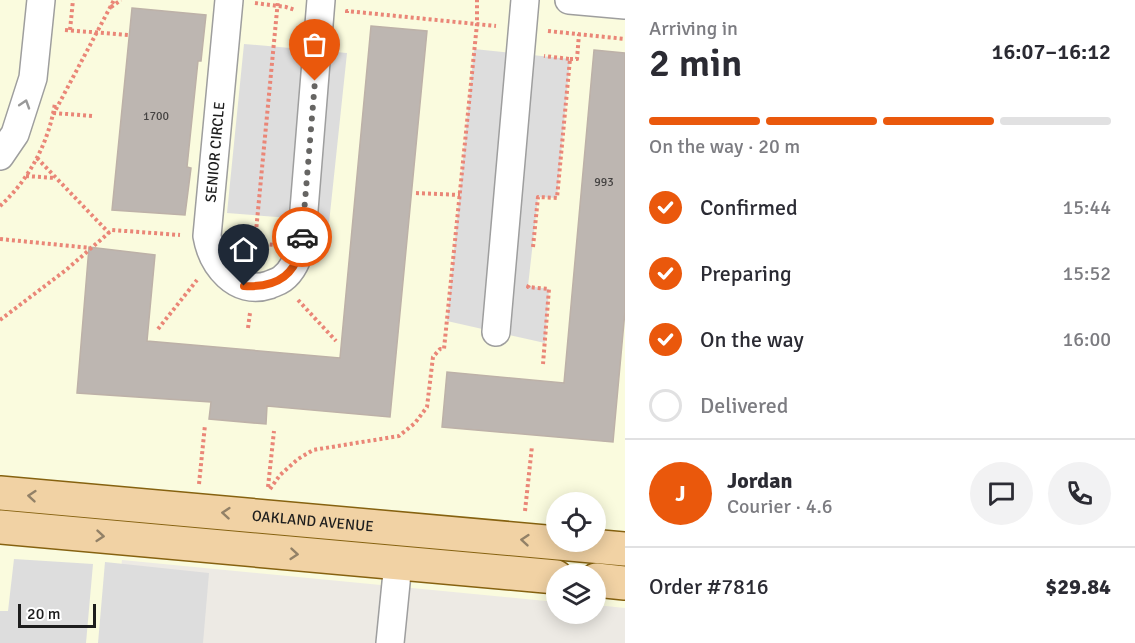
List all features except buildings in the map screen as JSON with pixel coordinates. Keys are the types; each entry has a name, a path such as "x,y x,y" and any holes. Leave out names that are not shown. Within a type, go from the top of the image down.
{"main road":[{"name":"OAKLAND AVENUE","path":"0,493 625,549"},
{"path":"0,527 546,576"},
{"path":"606,581 625,584"}],"lane":[{"path":"0,156 15,134 33,78 41,0"},
{"path":"496,332 525,0"},
{"path":"569,0 625,5"},
{"name":"SENIOR CIRCLE","path":"242,2 196,236 209,250 227,277 244,286 261,287 281,280 294,267 302,247 313,5"},
{"path":"390,643 398,563"}],"path":[{"path":"70,30 73,0"},
{"path":"0,211 37,158 54,113 114,0"},
{"path":"110,8 121,0"},
{"path":"267,493 280,475 298,459 313,450 399,436 427,407 433,357 444,348 477,24 477,0"},
{"path":"242,2 313,5"},
{"path":"253,265 277,3"},
{"path":"346,23 347,11 504,27"},
{"path":"64,41 65,30 129,35"},
{"path":"544,31 625,39"},
{"path":"541,56 577,59 579,34"},
{"path":"532,253 538,197 557,198 570,59"},
{"path":"54,113 57,93"},
{"path":"54,113 92,116"},
{"path":"37,158 109,233"},
{"path":"26,176 56,178"},
{"path":"416,193 460,195"},
{"path":"0,206 12,195"},
{"path":"0,320 112,230 302,247"},
{"path":"0,239 91,248"},
{"path":"192,273 202,285"},
{"path":"530,275 528,287 549,289 543,364"},
{"path":"158,328 197,280"},
{"path":"288,305 298,300 305,291"},
{"path":"298,300 336,341"},
{"path":"240,311 260,314"},
{"path":"248,328 250,312"},
{"path":"198,487 205,425"},
{"path":"525,517 532,446"}],"shaded area":[{"path":"0,0 625,0 625,608 606,606 606,564 546,564 546,601 122,560 113,643 0,643"},
{"path":"244,44 347,53 327,242 294,236 290,218 227,213"},
{"path":"474,49 570,59 557,198 538,197 528,286 549,289 545,343 447,321"},
{"path":"14,559 93,564 86,643 0,643 0,611 8,611"},
{"path":"105,562 209,573 203,643 98,643"}],"way so far":[{"path":"302,237 315,81"}],"route":[{"path":"244,286 261,287 281,280 294,267 302,247 302,237"}]}
